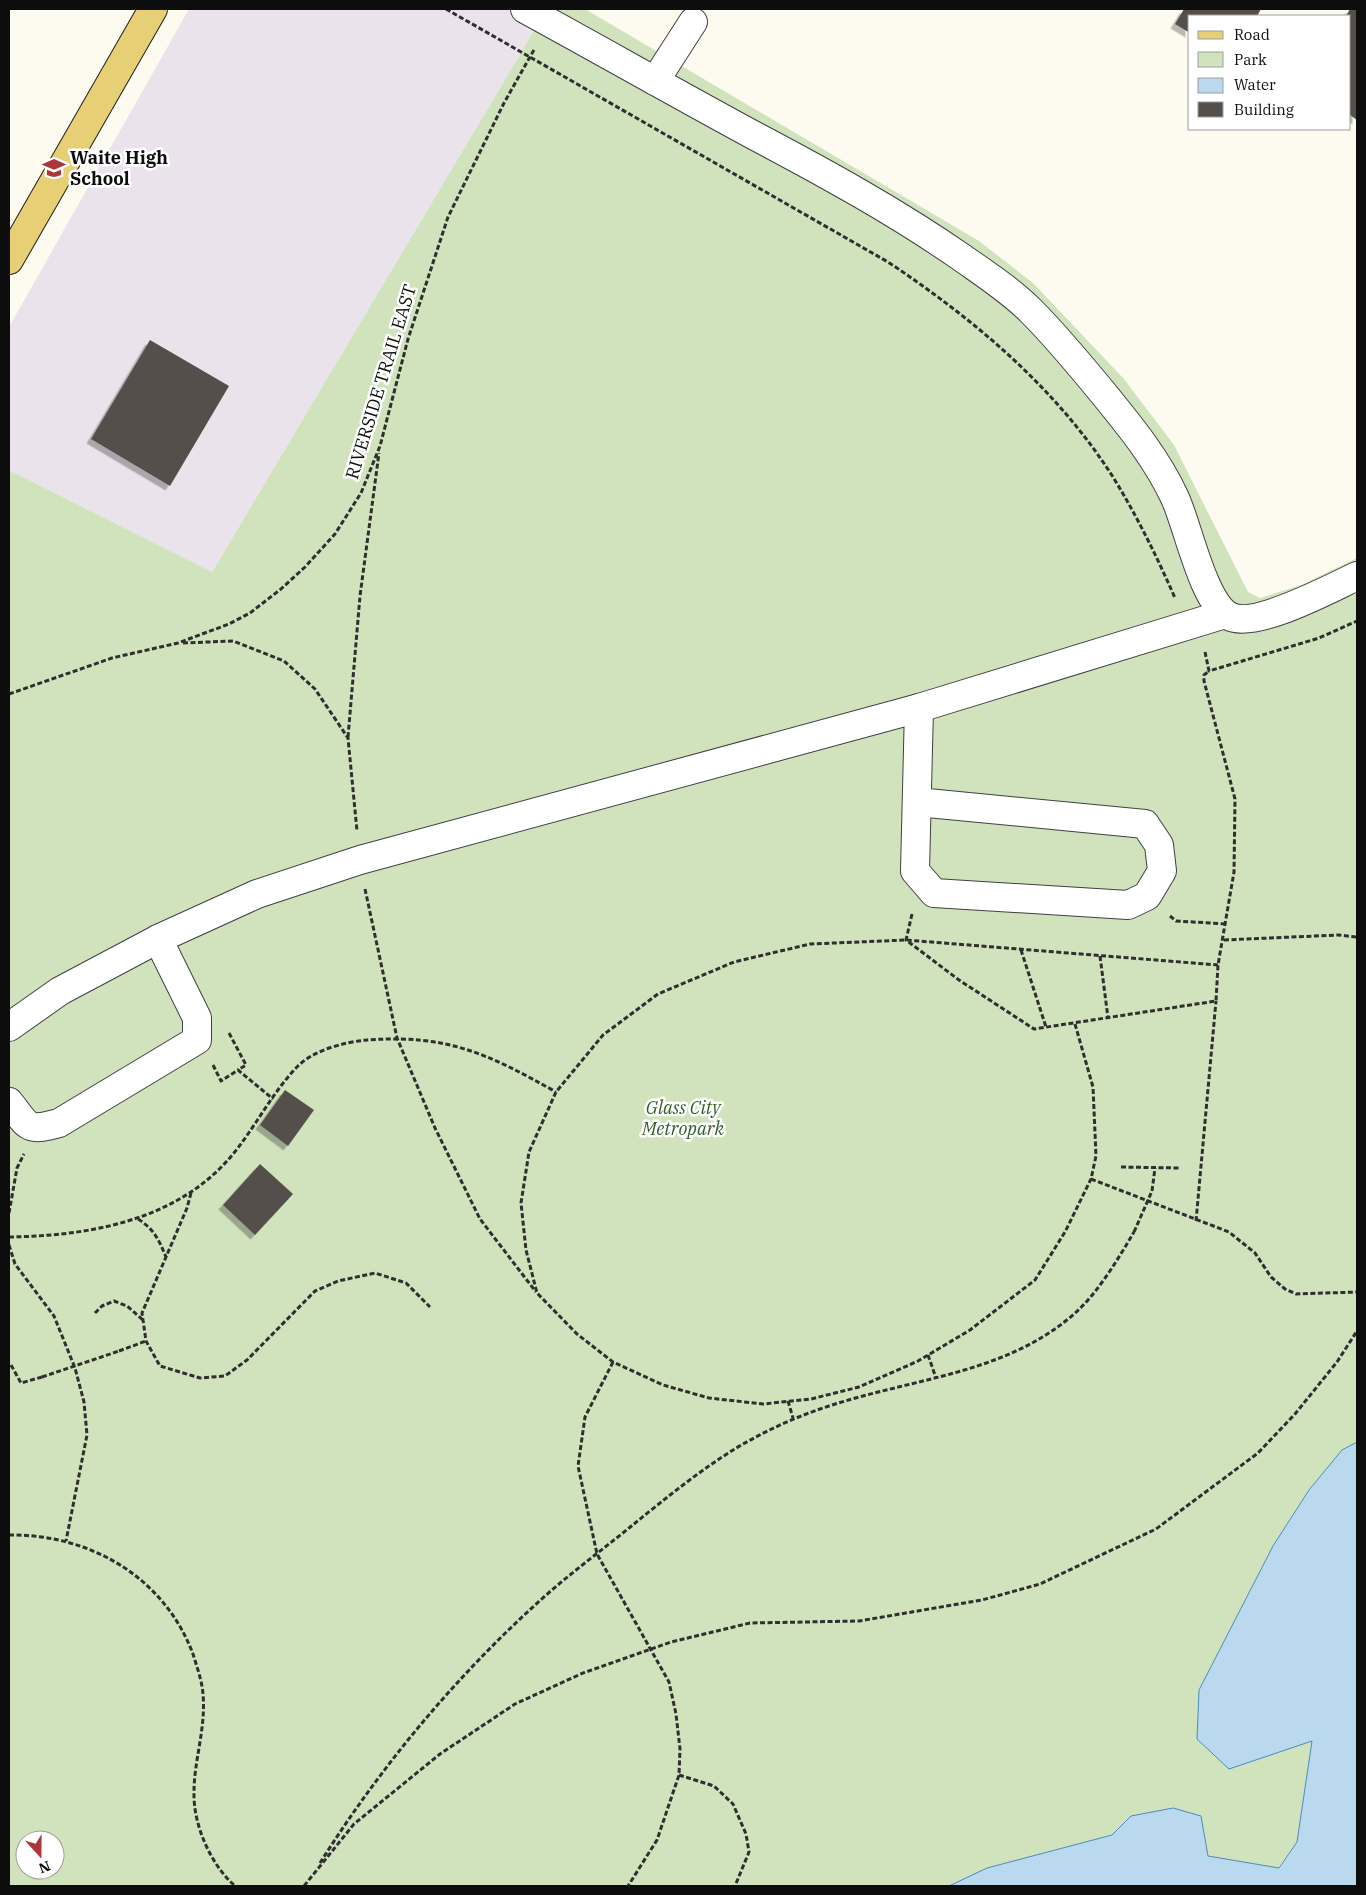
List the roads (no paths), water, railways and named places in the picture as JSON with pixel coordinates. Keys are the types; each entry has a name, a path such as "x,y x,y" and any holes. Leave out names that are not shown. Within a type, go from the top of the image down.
{"main road":[{"path":"9,260 153,9"}],"street":[{"path":"525,9 839,180 914,224 999,284 1029,309 1072,353 1133,428 1175,499 1217,607 1225,614 1236,620 1249,619 1276,612 1357,576"},
{"path":"655,80 693,22"},
{"path":"9,1027 60,992 158,939 257,894 360,860 919,708 1225,614"},
{"path":"917,802 1145,824 1159,845 1162,871 1147,896 1128,905 934,893 915,870 919,708"},
{"path":"9,1102 29,1127 36,1129 59,1123 197,1040 197,1018 158,939"}],"water":[{"path":"1357,1442 1357,1886 949,1886 987,1868 1112,1835 1131,1816 1173,1808 1201,1816 1208,1856 1279,1868 1297,1842 1312,1741 1229,1769 1197,1739 1199,1690 1273,1546 1309,1490 1342,1450"}],"place":[{"name":"Waite High School","path":"54,168"}],"park label":[{"name":"Glass City Metropark","path":"683,1118"}]}
